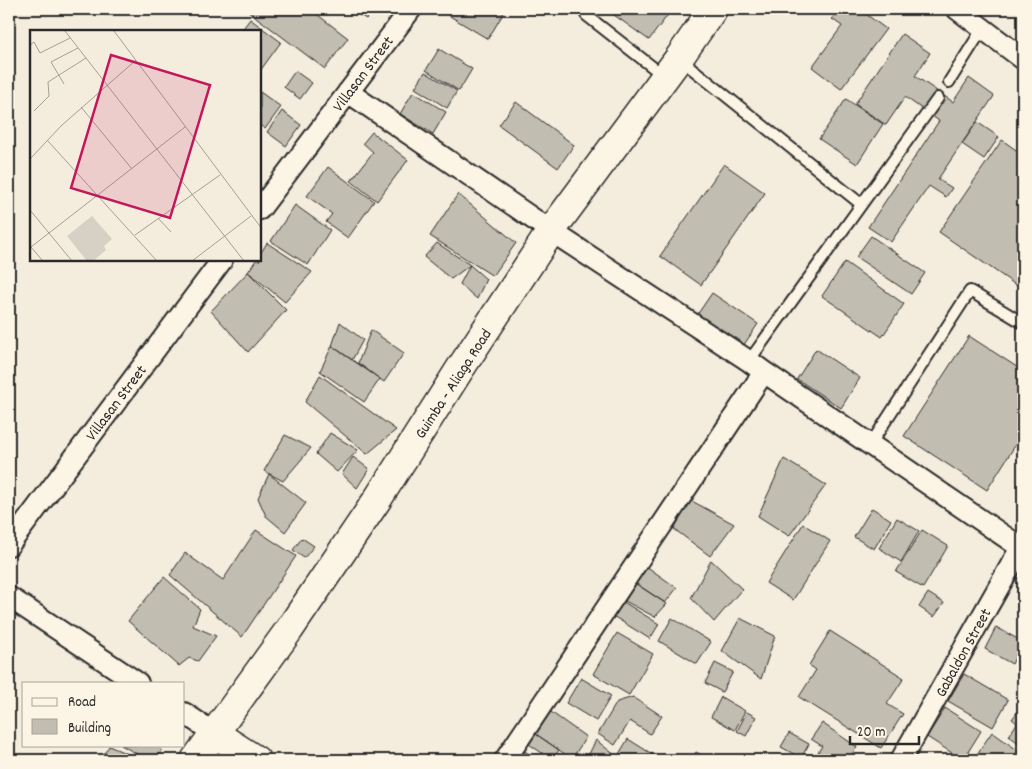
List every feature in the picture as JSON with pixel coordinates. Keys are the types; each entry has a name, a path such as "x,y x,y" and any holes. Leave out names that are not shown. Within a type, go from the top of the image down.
{"main road":[{"name":"Guimba - Aliaga Road","path":"195,760 289,630 366,516 551,231 672,67 711,9"},
{"path":"214,733 256,760"}],"street":[{"name":"Villasan Street","path":"261,208 411,9"},
{"path":"957,9 1023,59"},
{"path":"348,92 551,231 1022,547"},
{"name":"Villasan Street","path":"9,545 221,261"},
{"path":"505,760 756,367"},
{"name":"Gabaldon Street","path":"901,760 1022,547"},
{"path":"9,598 136,682"},
{"path":"185,714 214,733"}],"lane":[{"path":"590,9 586,15 672,67 861,204"},
{"path":"949,82 983,28"},
{"path":"756,367 861,204 938,98"},
{"path":"870,445 970,291 1023,323"}],"building":[{"path":"249,9 310,9 348,38 325,69 248,11"},
{"path":"356,9 374,9 366,19 354,11"},
{"path":"451,9 506,9 488,39 448,15"},
{"path":"608,9 665,9 670,12 649,40"},
{"path":"840,9 859,9 886,29 841,89 812,67 842,26 832,19"},
{"path":"250,19 281,42 261,70 261,30 242,30"},
{"path":"902,34 930,53 915,76 953,102 969,78 994,96 938,179 952,188 946,197 929,186 891,242 868,227 939,121 905,97 886,125 855,104"},
{"path":"439,49 472,69 459,91 426,70"},
{"path":"295,71 312,83 300,99 284,87"},
{"path":"425,72 457,91 447,108 415,88"},
{"path":"413,92 446,112 433,134 400,114"},
{"path":"261,93 281,107 265,129 261,126"},
{"path":"846,99 883,124 857,164 819,139"},
{"path":"516,102 574,145 558,168 499,125"},
{"path":"282,111 301,125 286,146 267,132"},
{"path":"977,122 999,137 984,159 962,144"},
{"path":"372,132 408,160 377,201 351,181 373,152 363,143"},
{"path":"1002,140 1023,155 1023,290 939,232"},
{"path":"724,164 765,193 701,285 660,256"},
{"path":"328,167 374,201 348,238 326,222 332,214 307,196"},
{"path":"458,194 516,243 493,276 430,236"},
{"path":"295,205 330,230 308,265 271,241"},
{"path":"871,236 925,273 911,294 856,257"},
{"path":"267,243 312,272 285,302 248,272 255,261 261,261 261,252"},
{"path":"437,243 470,265 451,279 424,257"},
{"path":"845,262 904,304 882,337 822,296"},
{"path":"470,265 486,279 477,299 460,284"},
{"path":"248,272 286,310 248,352 211,311"},
{"path":"712,293 758,324 741,349 695,318"},
{"path":"340,322 363,340 352,360 332,346"},
{"path":"371,330 404,353 384,382 358,363"},
{"path":"969,336 1023,371 1023,433 987,490 904,436"},
{"path":"332,346 380,379 364,402 320,371"},
{"path":"816,349 860,378 841,408 797,379"},
{"path":"320,375 396,430 367,454 305,402"},
{"path":"330,433 358,450 337,472 316,454"},
{"path":"285,435 311,448 283,481 264,471"},
{"path":"353,457 369,469 357,488 342,474"},
{"path":"784,459 826,485 789,536 758,516"},
{"path":"269,474 306,503 285,532 266,516 258,498"},
{"path":"690,500 734,524 710,556 674,529"},
{"path":"872,508 891,520 874,549 854,537"},
{"path":"897,518 919,531 901,562 879,548"},
{"path":"803,524 830,541 793,600 766,583"},
{"path":"256,530 296,556 242,637 170,575 185,553 223,580"},
{"path":"922,530 948,546 923,588 896,572"},
{"path":"302,538 314,546 304,558 293,550"},
{"path":"711,560 742,589 714,622 691,598"},
{"path":"646,566 677,588 665,603 635,583"},
{"path":"164,577 200,609 193,626 216,636 198,661 189,658 179,666 128,621"},
{"path":"635,583 667,604 655,617 625,601"},
{"path":"928,593 944,603 934,617 919,607"},
{"path":"622,601 659,624 650,639 613,616"},
{"path":"672,618 711,642 697,664 659,641"},
{"path":"740,618 775,636 761,679 722,651"},
{"path":"996,627 1023,642 1012,664 985,649"},
{"path":"830,631 904,678 887,704 903,714 881,748 799,697 816,670 809,665"},
{"path":"617,633 653,654 629,695 593,674"},
{"path":"715,663 733,672 722,692 705,683"},
{"path":"964,674 1008,700 993,727 948,701"},
{"path":"581,678 611,696 596,721 566,703"},
{"path":"633,697 662,716 650,734 630,721 615,745 598,734 617,702"},
{"path":"721,697 745,711 735,730 711,717"},
{"path":"945,708 981,731 963,760 927,737"},
{"path":"548,710 586,737 572,759 533,732"},
{"path":"1019,710 1023,713 1023,746 1009,736 1017,723 1012,719"},
{"path":"747,712 756,717 746,736 737,731"},
{"path":"822,723 857,747 848,760 813,760 822,746 811,739"},
{"path":"533,732 559,750 552,760 526,742"},
{"path":"992,732 1023,754 1023,760 979,760 975,757"},
{"path":"789,733 809,744 801,758 781,747"},
{"path":"628,739 660,760 628,760 619,754"},
{"path":"596,740 621,760 586,760"},
{"path":"109,746 130,755 129,760 100,760"},
{"path":"123,746 162,746 160,760 148,760"},
{"path":"525,751 533,757 536,754 544,760 518,760"},
{"path":"696,752 711,760 691,760"}]}
